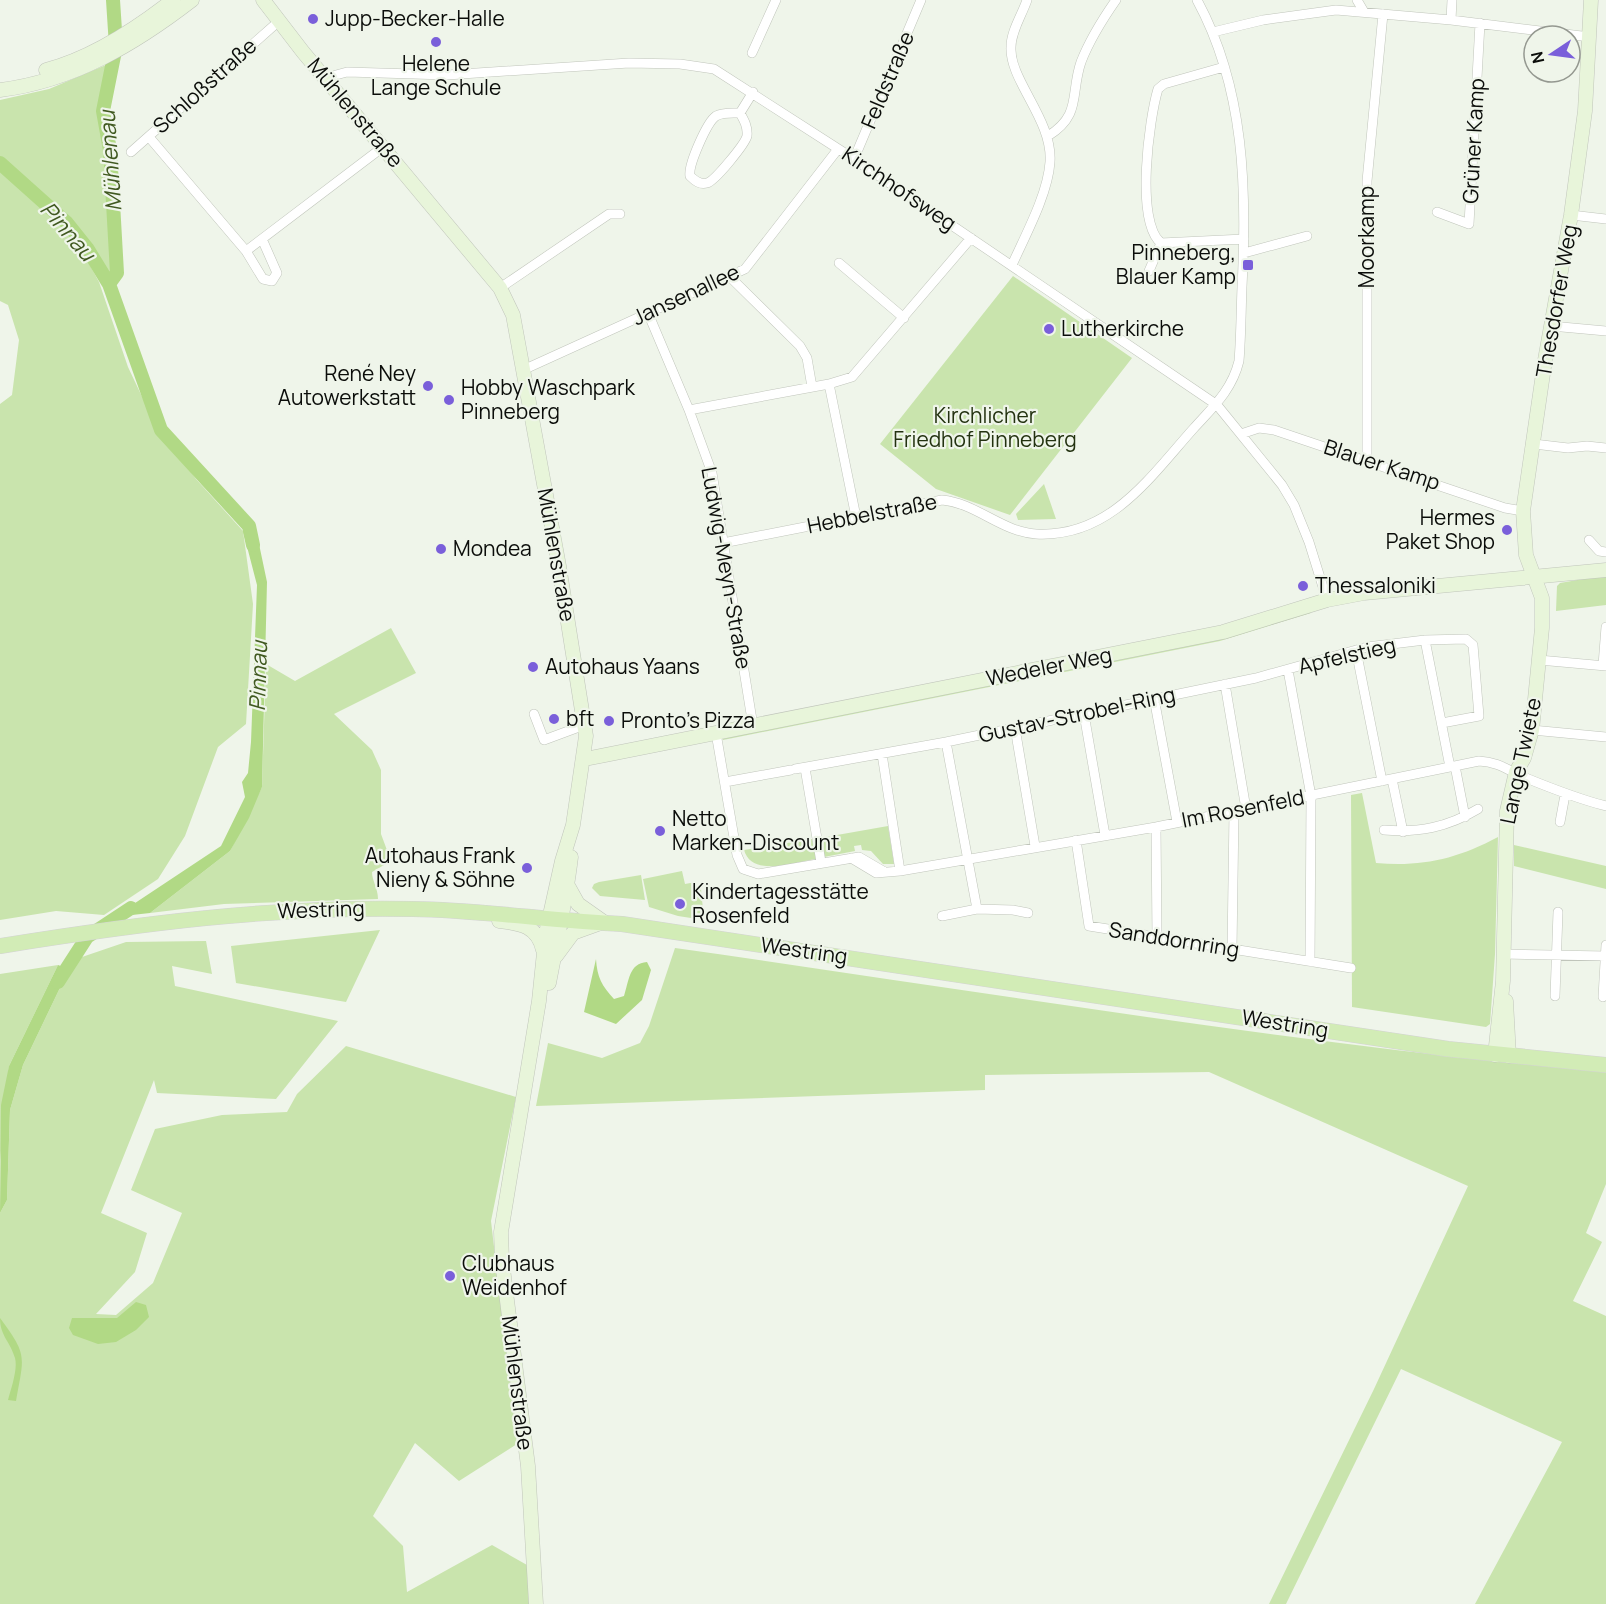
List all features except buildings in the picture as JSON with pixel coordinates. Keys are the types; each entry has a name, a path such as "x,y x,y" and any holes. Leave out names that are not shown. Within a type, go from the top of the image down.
{"main road":[{"path":"0,81 56,68 133,35 173,0"},
{"path":"0,90 63,75 93,63 133,35 192,0"},
{"name":"Mühlenstraße","path":"254,0 279,21"},
{"name":"Mühlenstraße","path":"263,0 500,288 513,315 584,718 585,759 573,825 568,886 556,918"},
{"name":"Thesdorfer Weg","path":"1535,578 1526,555 1523,511 1551,326 1571,215 1585,111 1592,0"},
{"path":"1535,578 1606,570"},
{"name":"Wedeler Weg","path":"585,759 1223,632 1327,600 1404,587 1535,578"},
{"name":"Lange Twiete","path":"1502,1055 1507,811 1516,772 1524,758 1532,730 1542,598 1535,578"},
{"name":"Mühlenstraße","path":"536,1604 528,1466 502,1261 501,1232 511,1156 556,918 562,861 573,825"},
{"path":"568,886 578,904 605,923"},
{"name":"Westring","path":"0,946 211,916 339,909 422,909 556,918 605,923 1502,1055 1606,1065"},
{"path":"478,914 490,921 524,925 541,940 548,956 573,933 605,923"}],"street":[{"path":"752,53 776,0"},
{"name":"Feldstraße","path":"854,159 921,0"},
{"path":"1012,265 1048,174 1050,161 1048,136 1011,55 1014,34 1028,0"},
{"path":"1048,136 1059,129 1068,118 1073,108 1080,65 1094,33 1116,0"},
{"name":"Hebbelstraße","path":"723,543 942,500 967,507 1023,533 1052,534 1082,528 1105,517 1140,490 1217,405 1236,375 1239,361 1245,239 1241,148 1224,67 1213,32 1197,0"},
{"path":"1357,0 1364,12"},
{"path":"1451,20 1452,0"},
{"path":"1213,32 1292,15 1336,10 1480,23 1590,37"},
{"name":"Moorkamp","path":"1367,460 1367,181 1383,14"},
{"name":"Schloßstraße","path":"131,152 279,21"},
{"name":"Grüner Kamp","path":"1437,212 1469,224 1480,23"},
{"name":"Kirchhofsweg","path":"325,78 347,72 447,75 591,64 680,64 714,69 854,159 1217,405 1294,505 1309,542 1327,600"},
{"path":"1224,67 1164,84 1158,89 1150,140 1147,196 1150,228 1155,238 1161,243 1245,239"},
{"path":"740,113 753,92"},
{"path":"740,113 747,128 745,142 712,181 705,184 694,180 690,176 690,165 710,122 720,114 740,113"},
{"path":"148,136 246,251 263,279 272,281 277,273 262,239"},
{"path":"246,251 383,147"},
{"name":"Jansenallee","path":"523,370 745,269 838,149"},
{"path":"500,288 609,214 620,214"},
{"path":"1571,215 1606,219"},
{"path":"1244,253 1307,236"},
{"path":"689,410 829,384 855,375 971,238"},
{"path":"1149,271 1161,243"},
{"path":"839,263 904,318"},
{"path":"730,277 800,346 807,358 812,387"},
{"name":"Ludwig-Meyn-Straße","path":"648,313 689,410 712,473 753,726"},
{"path":"1551,326 1606,331"},
{"path":"829,384 856,517"},
{"name":"Blauer Kamp","path":"1241,434 1253,429 1267,428 1506,508 1523,511"},
{"path":"1533,444 1568,448 1587,446 1606,448"},
{"path":"1588,540 1599,551 1606,552"},
{"path":"1539,660 1604,665 1606,627"},
{"path":"1425,640 1465,817"},
{"name":"Apfelstieg","path":"1225,684 1288,670 1356,650 1425,640 1470,641 1479,716 1442,723"},
{"path":"1356,650 1382,781"},
{"path":"1288,670 1311,796 1310,962"},
{"path":"1225,684 1246,809"},
{"name":"Gustav-Strobel-Ring","path":"725,782 946,742 1225,684"},
{"path":"1154,698 1177,822"},
{"path":"534,714 544,740 579,727"},
{"path":"1084,714 1105,835"},
{"path":"1015,728 1035,846"},
{"path":"1532,730 1606,737"},
{"name":"Im Rosenfeld","path":"716,733 737,855 743,869 758,874 859,857 888,873 1156,827 1453,767 1492,762 1565,795 1606,806"},
{"path":"946,742 977,909"},
{"path":"882,753 900,871"},
{"path":"805,768 821,862"},
{"path":"1392,779 1404,832"},
{"path":"1560,822 1565,795"},
{"path":"1384,830 1404,832 1446,826 1478,809"},
{"path":"1232,950 1234,812"},
{"path":"1156,827 1157,938"},
{"name":"Sanddornring","path":"1076,840 1089,926 1351,968"},
{"path":"942,916 977,909 1013,910 1028,913"},
{"path":"1555,996 1558,912"},
{"path":"1603,997 1606,945"},
{"path":"1504,954 1606,956"}],"green space":[{"path":"113,62 103,111 110,150 117,273 109,284 87,248 69,227 99,282 128,367 154,422 196,479 243,531 253,604 246,724 218,747 185,836 158,879 104,915 56,911 0,920 0,404 12,395 19,340 8,305 0,301 0,100 49,89"},
{"name":"Kirchlicher Friedhof Pinneberg","path":"1013,276 1132,358 1010,515 936,489 880,444"},
{"path":"1044,484 1056,519 1018,520 1016,514"},
{"path":"1606,575 1606,605 1556,611 1557,586 1560,583"},
{"path":"1310,609 1311,613 1220,641 723,740 723,738"},
{"path":"391,628 416,673 334,714 372,750 381,770 381,834 391,861 372,872 378,899 224,904 150,913 230,851 262,787 266,664 295,681"},
{"path":"1362,793 1376,863 1409,864 1439,860 1468,851 1498,837 1495,954 1490,1024 1486,1027 1352,1007 1351,795"},
{"path":"888,826 894,864 883,864 871,851 862,850 861,845 854,846 855,851 824,857 820,838"},
{"path":"812,839 816,859 786,865 756,864 749,859 744,850"},
{"path":"1514,845 1606,866 1606,889 1514,866"},
{"path":"682,871 685,884 696,882 697,889 701,889 704,920 678,916 649,907 643,879"},
{"path":"641,875 645,900 600,896 592,888 599,882"},
{"path":"380,930 346,1002 236,983 231,946"},
{"path":"206,941 212,974 172,966 175,986 338,1021 276,1099 157,1093 154,1080 101,1213 147,1233 135,1272 96,1314 116,1315 153,1283 182,1213 131,1190 155,1129 222,1115 287,1112 297,1094 346,1046 516,1097 491,1221 517,1444 459,1481 415,1443 373,1516 403,1546 407,1592 492,1545 527,1565 529,1604 0,1604 0,1213 7,1200 10,1110 23,1065 69,969 82,957 126,942"},
{"path":"675,948 1256,1032 1606,1072 1606,1184 1586,1233 1602,1242 1573,1301 1606,1316 1606,1604 1475,1604 1562,1442 1401,1369 1286,1604 1269,1604 1374,1389 1468,1186 1209,1072 985,1075 985,1090 536,1106 548,1043 602,1058 640,1043 649,1026"},
{"path":"58,965 9,1066 0,1161 0,974"}],"water":[{"path":"255,525 267,582 262,787 249,818 230,851 150,913 114,917 221,846 245,797 242,782 248,773 251,742 257,585 243,531"},
{"path":"596,959 601,981 614,999 624,996 633,969 647,962 651,970 642,1000 616,1024 584,1012"},
{"path":"58,965 69,969 23,1065 10,1110 7,1200 0,1213 1,1105 9,1066"},
{"path":"136,1302 146,1305 149,1317 136,1330 116,1342 98,1344 73,1335 69,1328 72,1318 117,1318"},
{"path":"0,1318 22,1356 16,1401 8,1400 16,1363 3,1334"}],"waterway":[{"name":"Mühlenau","path":"109,284 117,273 110,150 103,111 116,46 113,0"},
{"name":"Pinnau","path":"0,163 67,223 87,248 109,284 161,430 249,526 253,545"},
{"name":"Pinnau","path":"58,982 87,937 131,908"}],"place":[{"name":"Jupp-Becker-Halle","path":"313,19"},
{"name":"Helene Lange Schule","path":"436,42"},
{"name":"Pinneberg, Blauer Kamp","path":"1248,265"},
{"name":"Lutherkirche","path":"1049,329"},
{"name":"René Ney Autowerkstatt","path":"428,386"},
{"name":"Hobby Waschpark Pinneberg","path":"449,400"},
{"name":"Hermes Paket Shop","path":"1507,530"},
{"name":"Mondea","path":"441,549"},
{"name":"Thessaloniki","path":"1303,586"},
{"name":"Autohaus Yaans","path":"533,667"},
{"name":"bft","path":"554,719"},
{"name":"Pronto's Pizza","path":"609,721"},
{"name":"Netto Marken-Discount","path":"660,831"},
{"name":"Autohaus Frank Nieny & Söhne","path":"527,868"},
{"name":"Kindertagesstätte Rosenfeld","path":"680,904"},
{"name":"Clubhaus Weidenhof","path":"450,1276"}]}
